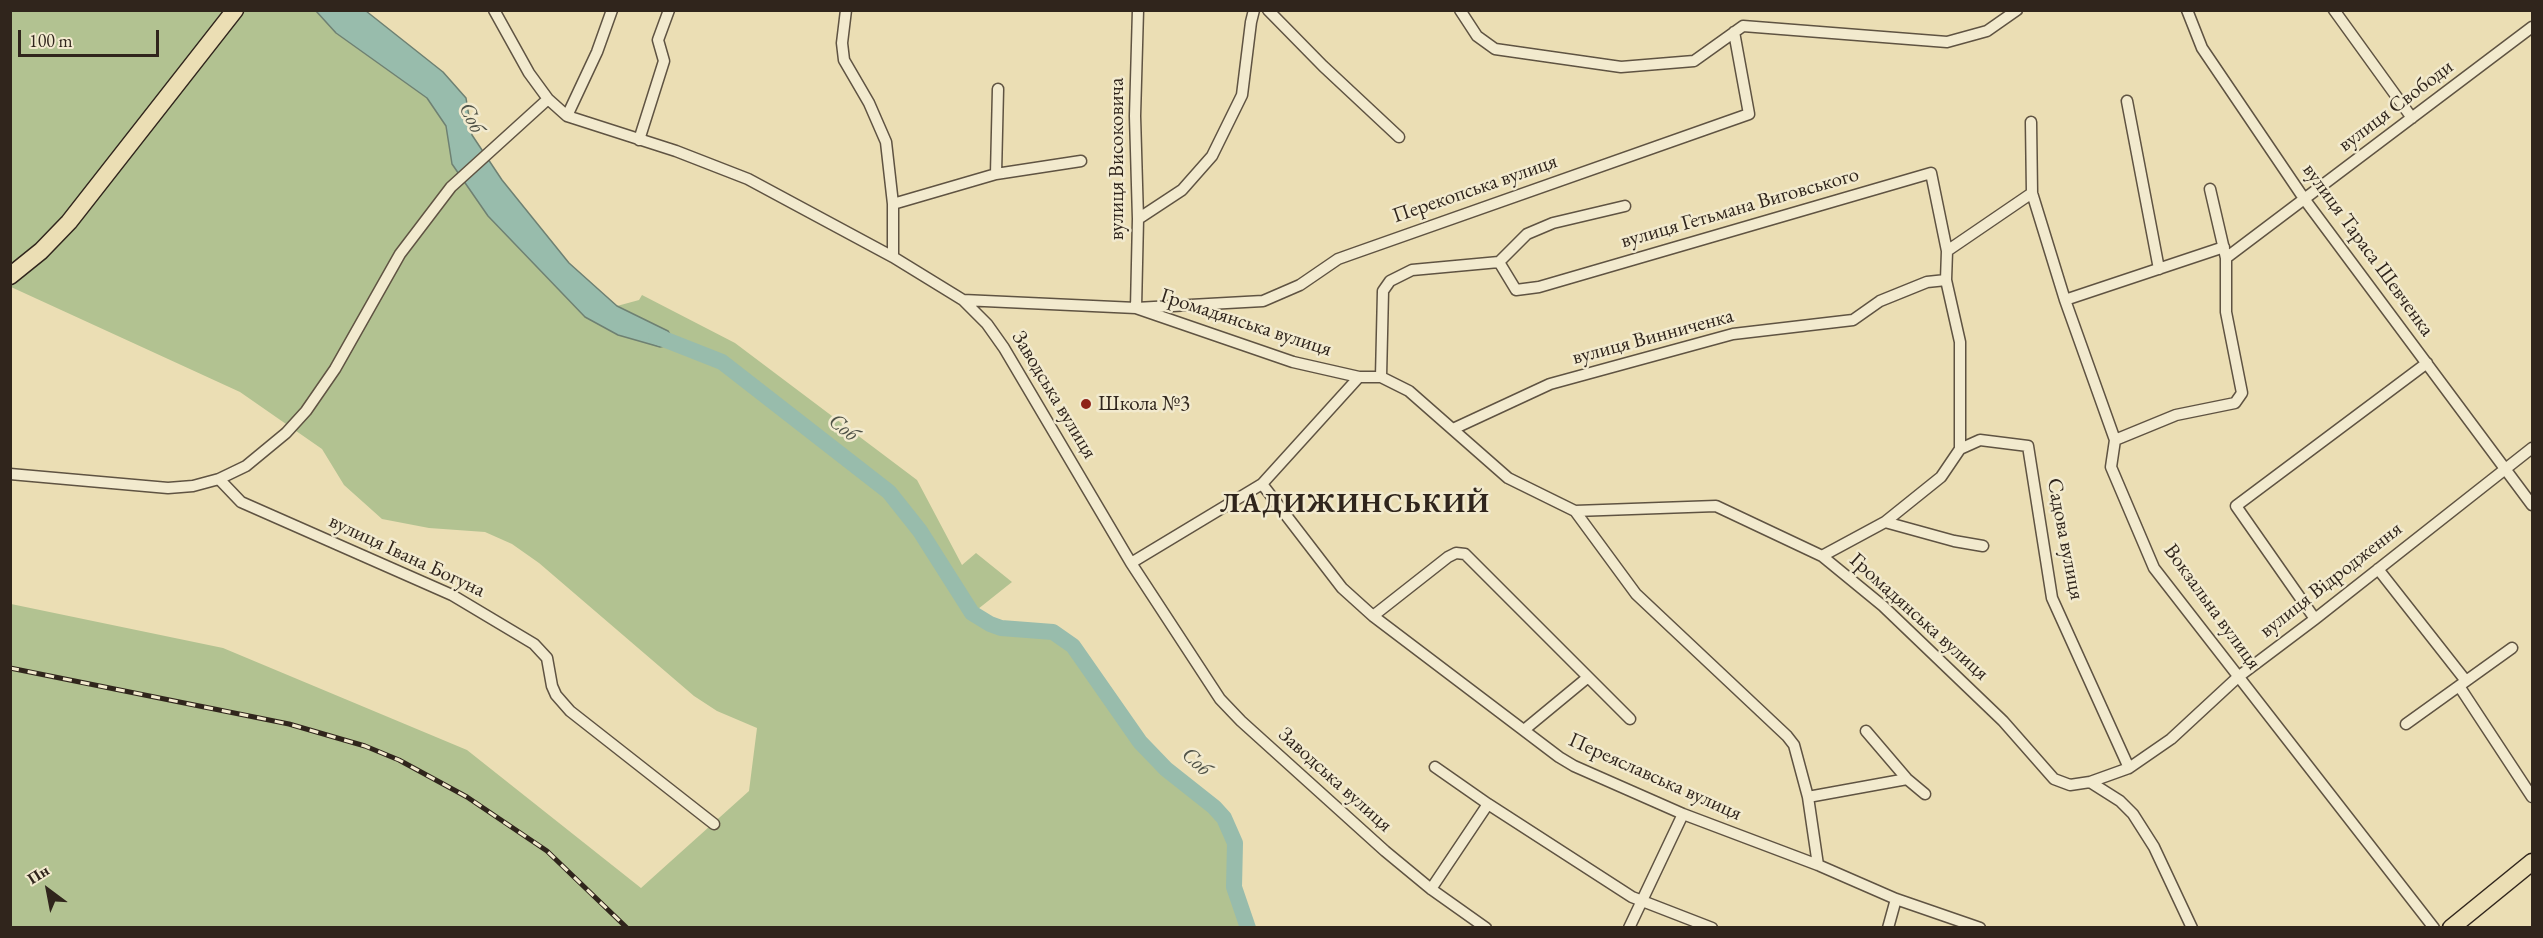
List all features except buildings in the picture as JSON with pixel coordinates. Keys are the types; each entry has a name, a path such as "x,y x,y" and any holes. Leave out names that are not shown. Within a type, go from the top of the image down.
{"main road":[{"path":"10,276 41,251 69,222 235,10"},
{"path":"2451,927 2532,862"}],"street":[{"name":"Заводська вулиця","path":"494,10 529,73 548,99 567,116 697,159 748,179 893,257 963,300 987,324 1004,348 1131,563 1210,686 1230,710 1385,851 1431,889 1486,927"},
{"path":"567,116 597,52 612,10"},
{"path":"639,140 664,61 658,40 669,10"},
{"path":"846,10 842,43 844,60 869,103 886,142 893,204 893,257"},
{"name":"вулиця Високовича","path":"1136,308 1138,219 1135,116 1138,10"},
{"path":"1138,219 1182,190 1212,156 1242,95 1254,10"},
{"path":"1268,10 1323,66 1399,137"},
{"path":"1460,10 1477,36 1496,49 1621,67 1694,60 1743,26 1947,42 1987,31 2017,10"},
{"name":"вулиця Тараса Шевченка","path":"2187,10 2202,48 2305,200 2532,505"},
{"path":"2334,10 2412,118"},
{"name":"вулиця Свободи","path":"2065,300 2159,269 2225,253 2305,200 2532,27"},
{"name":"Перекопська вулиця","path":"1136,308 1263,301 1300,285 1338,259 1749,114 1734,32"},
{"path":"996,174 998,88"},
{"path":"10,474 168,488 193,486 219,479 246,466 265,452 306,411 335,369 400,254 451,187 548,99"},
{"path":"2127,101 2159,269"},
{"name":"Вокзальна вулиця","path":"2031,122 2032,193 2065,300 2115,440 2111,467 2154,568 2434,927"},
{"path":"893,204 996,174 1081,161"},
{"name":"вулиця Гетьмана Виговського","path":"1498,261 1515,290 1539,287 1931,173 1947,250"},
{"path":"2115,440 2176,414 2235,403 2242,393 2226,312 2225,253 2210,189"},
{"path":"1822,556 1885,522 1941,477 1960,449 1960,342 1946,280 1947,250 2032,193"},
{"path":"1381,377 1383,291 1390,281 1412,270 1498,261 1527,234 1553,223 1625,206"},
{"name":"вулиця Винниченка","path":"1453,429 1550,384 1733,334 1853,320 1880,301 1927,282 1946,280"},
{"name":"Громадянська вулиця","path":"963,300 1136,308 1274,357 1359,377 1381,377 1409,391 1508,478 1575,512 1716,506 1822,556 1883,606 2003,721 2054,779 2070,785 2090,782 2129,768"},
{"path":"2315,619 2235,506 2427,363"},
{"path":"1131,563 1262,484 1359,377"},
{"name":"Садова вулиця","path":"1960,449 1980,440 2028,446 2052,598 2129,768"},
{"name":"вулиця Відродження","path":"2129,768 2172,739 2238,677 2532,448"},
{"name":"вулиця Івана Богуна","path":"219,479 241,502 452,595 534,644 547,658 552,686 556,695 570,711 714,824"},
{"name":"Переяславська вулиця","path":"1262,484 1342,588 1373,616 1574,766 1683,814 1818,865 1896,898 1980,927"},
{"path":"1575,512 1636,594 1794,745 1808,797 1818,865"},
{"path":"1885,522 1954,541 1983,546"},
{"path":"1373,616 1448,556 1456,553 1465,554 1630,719"},
{"path":"2378,569 2462,684 2532,797"},
{"path":"2406,724 2512,648"},
{"path":"1524,730 1587,678"},
{"path":"1866,731 1907,779 1925,794"},
{"path":"1435,767 1488,804 1643,901 1712,927"},
{"path":"1808,797 1907,779"},
{"path":"2090,782 2120,801 2145,831 2192,927"},
{"path":"1431,889 1488,804"},
{"path":"1629,927 1683,814"},
{"path":"1888,927 1896,898"}],"green space":[{"path":"10,11 316,11 336,33 427,98 446,126 452,164 488,216 585,317 618,335 660,347 676,344 668,331 617,306 639,300 642,295 735,343 917,480 962,565 976,553 1012,582 973,613 990,624 1000,627 1046,631 1066,639 1140,742 1166,769 1214,807 1224,818 1235,843 1234,887 1248,927 11,927 11,604 223,648 467,750 641,888 749,791 757,728 717,711 694,696 539,563 512,544 485,532 429,528 382,519 344,485 322,449 240,392 11,287"}],"shaded area":[{"path":"316,11 366,11 443,72 466,98 472,135 502,180 569,263 617,306 668,331 676,344 660,347 618,335 585,317 488,216 452,164 446,126 427,98 336,33"}],"waterway":[{"name":"Соб","path":"656,336 722,362 889,492 920,531 972,613 1001,628 1053,632 1073,646 1140,742 1166,769 1214,807 1224,818 1235,843 1234,887 1248,928"}],"railway":[{"path":"10,668 289,724 365,746 399,760 467,797 547,851 627,928"}],"place":[{"name":"Школа №3","path":"1086,404"}],"district":[{"name":"ЛАДИЖИНСЬКИЙ","path":"1355,505"}]}
